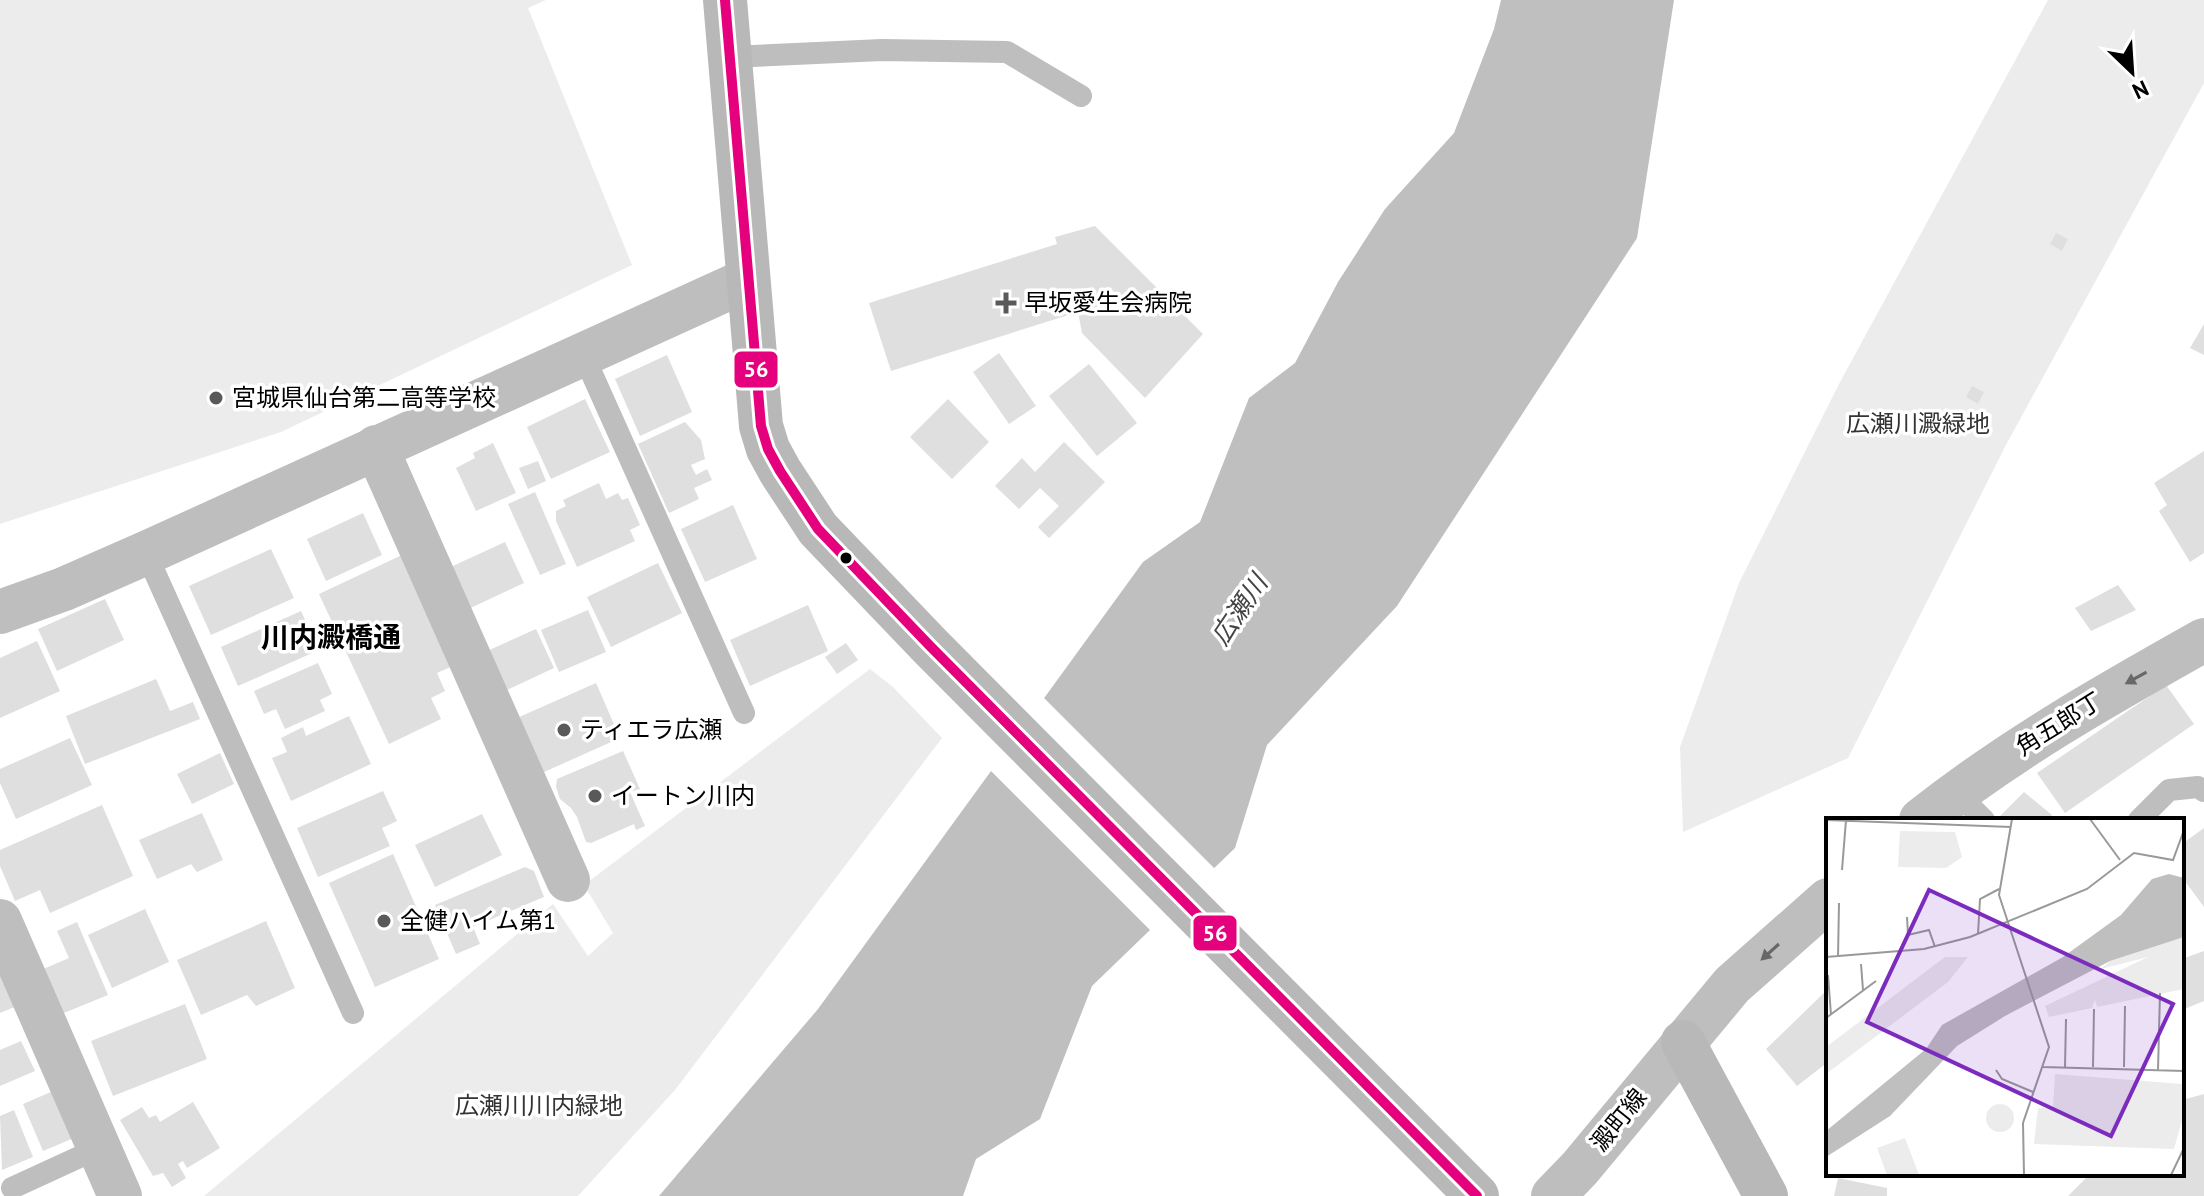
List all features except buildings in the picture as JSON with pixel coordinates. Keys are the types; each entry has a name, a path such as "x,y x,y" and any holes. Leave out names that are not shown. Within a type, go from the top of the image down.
{"street":[{"path":"725,0 761,426 768,449 818,529 930,646 1477,1196"},
{"path":"0,612 64,589 146,553 747,280"},
{"path":"376,447 568,880"},
{"name":"角五郎丁","path":"1928,818 1970,806 2057,724 2204,640"},
{"path":"1766,1196 1683,1042 1732,985 1826,902"},
{"path":"0,921 120,1196"},
{"name":"澱町線","path":"1553,1196 1580,1168 1683,1042"}],"lane":[{"path":"730,57 882,50 1007,52 1081,96"},
{"path":"583,354 744,713"},
{"path":"146,553 353,1013"},
{"path":"2141,818 2169,790 2198,787 2204,791"},
{"path":"12,1188 99,1148"}],"green space":[{"name":"宮城県仙台第二高等学校","path":"0,0 546,0 528,8 632,265 281,432 0,524"},
{"name":"広瀬川澱緑地","path":"2048,0 2204,0 2204,83 2007,443 1848,758 1683,832 1680,747 1739,583 1839,384"},
{"name":"広瀬川川内緑地","path":"870,669 893,687 942,738 675,1090 578,1196 204,1196 553,904 588,956 613,933 584,885"}],"water":[{"name":"広瀬川","path":"1501,0 1674,0 1637,238 1397,606 1267,745 1235,848 1092,986 1040,1119 976,1159 963,1196 659,1196 818,1009 1143,562 1200,522 1249,398 1295,363 1338,282 1385,209 1454,133 1494,29"}],"pier":[{"path":"1041,695 1217,871 1153,933 988,768"}],"transit line":[{"name":"56","path":"725,0 761,426 768,449 780,471 818,529 930,646 1477,1196"}],"place":[{"name":"早坂愛生会病院","path":"1006,303"},
{"name":"宮城県仙台第二高等学校","path":"216,398"},
{"name":"ティエラ広瀬","path":"564,730"},
{"name":"イートン川内","path":"595,796"},
{"name":"全健ハイム第1","path":"384,921"}],"district":[{"name":"川内澱橋通","path":"331,637"}]}
